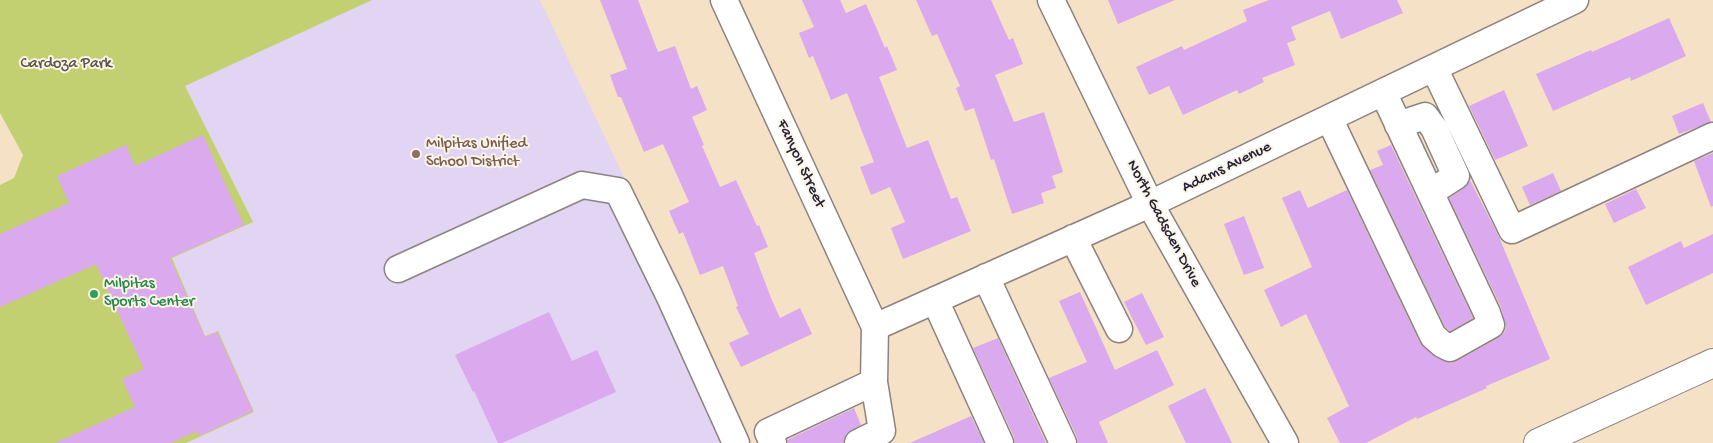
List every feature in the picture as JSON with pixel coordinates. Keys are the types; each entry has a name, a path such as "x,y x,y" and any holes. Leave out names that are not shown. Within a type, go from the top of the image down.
{"main road":[{"path":"1538,443 1713,363"}],"street":[{"name":"Fanyon Street","path":"724,0 875,327"},
{"name":"North Gadsden Drive","path":"1051,0 1150,204 1285,443"},
{"name":"Adams Avenue","path":"875,327 1150,204 1575,0"},
{"path":"1434,68 1512,230 1713,136"},
{"path":"1329,118 1433,336 1450,348 1491,325 1383,92"},
{"path":"398,269 582,185 618,191 670,295 736,443"},
{"path":"1074,238 1119,329"},
{"path":"986,277 1063,443"},
{"path":"935,300 1000,443"},
{"path":"858,443 882,431 874,382 875,327"},
{"path":"773,443 768,432 874,382"}],"shaded area":[{"name":"Milpitas Unified School District","path":"372,0 540,0 750,443 186,443 254,412 217,331 205,336 172,258 253,222 184,85"}],"green space":[{"name":"Milpitas Sports Center","path":"0,0 372,0 185,86 253,222 172,258 205,336 218,331 254,412 186,443 0,443 0,185 14,178 23,155 0,113"}],"building":[{"path":"600,0 638,0 658,52 675,46 691,89 697,86 707,110 692,117 720,187 736,180 768,247 754,253 780,318 800,308 812,334 741,367 729,343 749,334 736,307 738,306 723,266 700,275 683,232 679,234 669,211 689,202 663,144 644,152 621,97 618,97 610,75 627,69"},
{"path":"802,0 840,0 846,13 866,4 885,48 887,46 897,70 879,77 907,148 928,140 951,199 957,197 971,231 903,259 891,228 905,222 890,187 871,195 860,167 874,162 847,93 831,100 813,56 809,58 799,33 814,27"},
{"path":"916,0 991,0 1009,40 1013,38 1023,64 995,75 1014,122 1044,112 1063,172 1052,176 1056,188 1041,193 1044,203 1012,214 994,159 991,160 974,108 965,111 956,88 960,86 937,34 932,36"},
{"path":"1108,0 1175,0 1118,24"},
{"path":"1269,0 1397,0 1403,13 1341,39 1330,11 1291,27 1296,40 1287,43 1295,65 1262,78 1264,82 1239,94 1237,90 1183,115 1169,86 1149,95 1136,67 1182,46 1184,50 1247,21 1243,10"},
{"path":"1669,18 1686,56 1631,81 1630,77 1553,111 1536,74"},
{"path":"1504,90 1528,146 1495,160 1469,106"},
{"path":"1703,103 1711,122 1679,134 1672,116"},
{"path":"203,135 244,225 170,258 205,337 217,332 253,411 199,436 197,431 171,443 55,443 135,407 122,379 144,369 96,264 0,307 0,234 69,203 57,176 126,145 135,166"},
{"path":"1391,145 1473,318 1450,331 1445,327 1370,170 1383,165 1377,151"},
{"path":"1713,153 1713,206 1711,207 1694,161"},
{"path":"1553,173 1561,191 1530,205 1522,187"},
{"path":"1470,180 1499,237 1550,359 1486,386 1487,388 1417,419 1416,417 1366,443 1340,443 1327,418 1349,406 1306,314 1281,327 1264,290 1312,267 1282,198 1300,190 1308,208 1347,190 1420,343 1435,357 1451,363 1498,338 1504,333 1506,327 1501,307 1449,198 1464,188"},
{"path":"1636,189 1646,208 1614,223 1605,204"},
{"path":"1244,216 1264,268 1244,275 1224,224"},
{"path":"1713,234 1713,273 1646,305 1628,267 1681,241 1684,248"},
{"path":"1080,292 1115,370 1157,350 1174,385 1099,422 1108,443 1078,443 1077,437 1049,378 1087,362 1059,301"},
{"path":"1142,293 1164,337 1146,345 1124,302"},
{"path":"549,312 572,361 597,350 616,392 502,443 498,443 455,355"},
{"path":"998,338 1046,443 1015,443 1014,437 973,348"},
{"path":"1205,388 1232,443 1186,443 1168,406"},
{"path":"854,408 861,425 846,434 843,443 788,443 787,440"},
{"path":"971,416 984,443 910,443"}],"place":[{"name":"Milpitas Unified School District","path":"416,154"},
{"name":"Milpitas Sports Center","path":"94,294"}],"park label":[{"name":"Cardoza Park","path":"66,65"}]}
